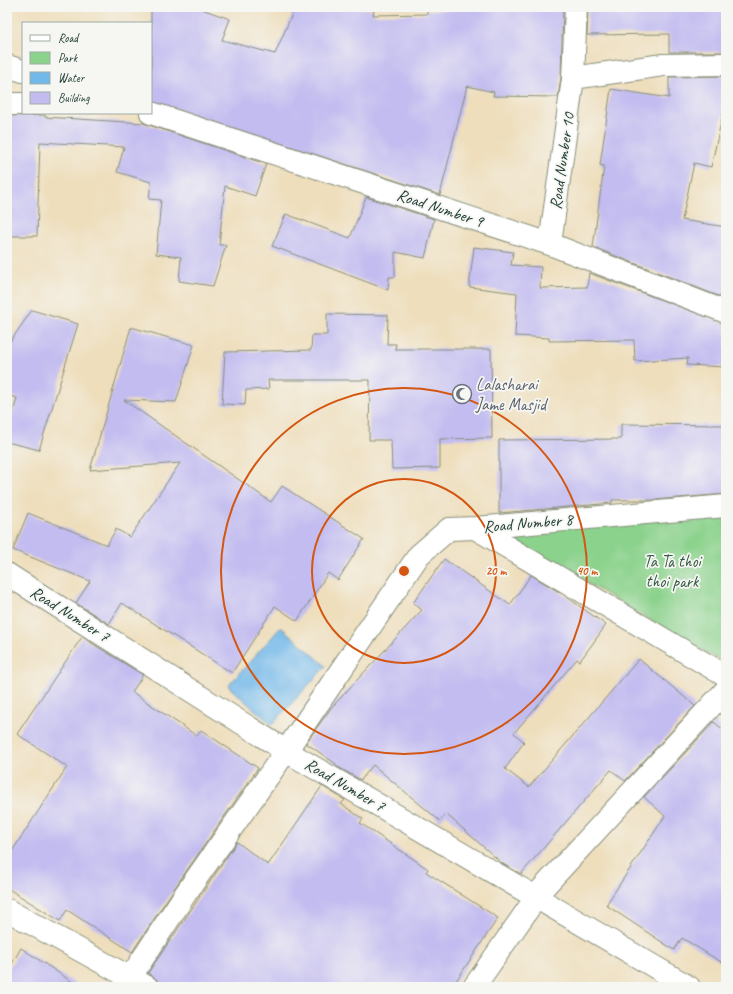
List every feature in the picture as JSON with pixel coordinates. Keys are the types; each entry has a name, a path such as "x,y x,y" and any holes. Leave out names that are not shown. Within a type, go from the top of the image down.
{"street":[{"name":"Road Number 10","path":"550,244 573,78 576,7"},
{"path":"573,78 663,65 726,64"},
{"path":"7,66 22,71"},
{"path":"7,104 22,104"},
{"name":"Road Number 9","path":"152,113 550,244 726,312"},
{"name":"Road Number 8","path":"475,528 726,506"},
{"path":"7,910 134,984 186,894 286,751 419,555 450,529 475,528"},
{"name":"Road Number 8","path":"475,528 726,676"},
{"name":"Road Number 7","path":"7,574 286,751 689,987"},
{"path":"474,987 542,889 726,690"}],"green space":[{"name":"Ta Ta thoi thoi park","path":"726,512 726,664 498,531"}],"water":[{"path":"281,627 326,666 272,725 228,686"}],"building":[{"path":"151,7 196,7 230,19 222,40 275,54 295,7 351,7 374,10 373,15 427,14 427,10 449,10 449,7 563,7 561,77 558,97 493,96 494,92 467,86 440,195 152,101"},
{"path":"588,7 726,7 726,52 669,52 669,34 587,35"},
{"path":"726,76 726,100 711,167 694,163 682,220 726,227 726,299 593,247 604,166 600,165 611,89 669,98 669,77"},
{"path":"45,115 45,117 143,123 266,164 255,196 225,186 219,245 226,245 213,286 179,281 181,257 156,254 161,200 149,199 151,182 117,172 124,147 40,142 37,236 7,236 7,116"},
{"path":"366,197 434,219 425,258 395,252 395,277 389,277 388,290 272,246 286,214 350,238"},
{"path":"474,247 513,252 511,265 541,267 540,288 587,287 589,273 726,324 726,367 687,365 688,358 635,361 634,340 549,341 549,338 515,336 517,293 469,287"},
{"path":"32,310 78,324 39,450 7,442 7,434 17,398 7,395 7,346"},
{"path":"327,314 388,315 387,344 396,344 395,349 491,349 492,438 440,439 440,468 392,469 391,440 369,440 370,380 268,380 269,389 246,390 245,405 222,404 225,352 311,350 312,335 327,335"},
{"path":"131,327 194,345 176,402 124,400 271,502 282,486 364,539 338,580 328,573 297,621 275,606 232,673 122,603 109,624 76,603 90,581 13,550 28,513 107,545 116,529 130,537 180,463 90,470"},
{"path":"621,424 726,425 726,494 654,500 612,500 612,503 499,513 499,440 621,439"},
{"path":"444,559 510,605 531,575 564,595 606,625 580,661 577,659 514,733 524,742 505,769 529,787 639,659 695,706 625,781 611,770 521,874 503,864 446,814 440,821 373,765 361,780 336,766 336,764 306,743 331,708 422,610 413,603"},
{"path":"82,637 143,675 132,692 197,736 201,730 258,768 132,952 67,910 60,921 7,888 7,859 67,767 17,734"},
{"path":"714,722 726,732 726,965 682,938 674,950 606,905 665,816 644,797"},
{"path":"322,786 345,800 341,804 363,819 360,823 428,869 426,872 498,918 452,987 159,987 157,980 148,973 237,842 268,865"},
{"path":"21,948 80,987 7,987 7,972"}],"place":[{"name":"Lalasharai Jame Masjid","path":"462,394"}]}
